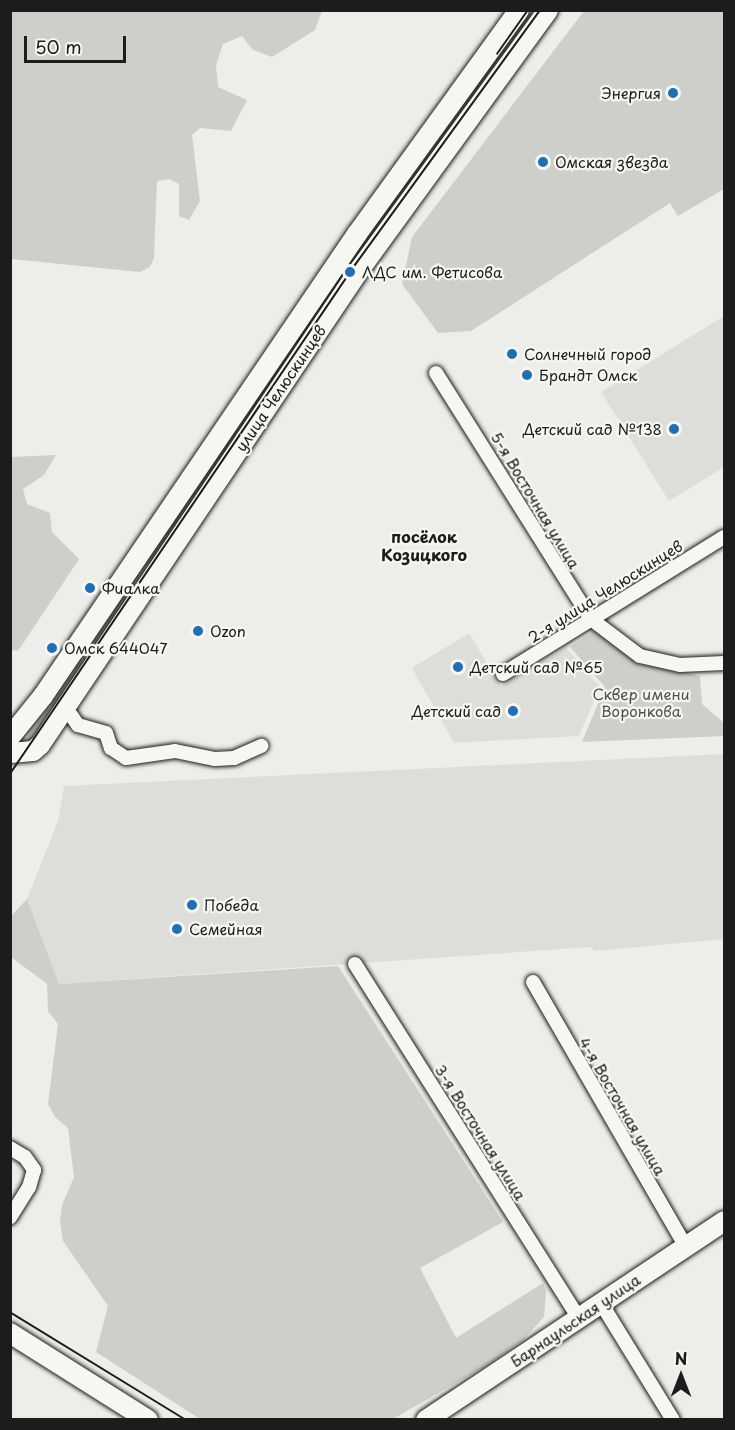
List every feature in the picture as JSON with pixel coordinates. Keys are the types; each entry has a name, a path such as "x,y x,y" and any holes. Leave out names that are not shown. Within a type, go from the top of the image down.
{"main road":[{"name":"улица Челюскинцев","path":"10,737 127,572 357,234 519,10"},
{"name":"улица Челюскинцев","path":"10,753 33,751 66,708 389,228 548,10"},
{"path":"127,572 147,585"},
{"name":"Барнаульская улица","path":"426,1419 452,1412 579,1318 724,1221"},
{"path":"10,1333 148,1419"}],"street":[{"name":"5-я Восточная улица","path":"436,373 591,619 614,639 640,656 680,666 724,663"},
{"name":"2-я улица Челюскинцев","path":"503,674 724,537"},
{"path":"66,708 78,725 106,733 111,748 126,758 174,751 234,758 261,746"},
{"name":"3-я Восточная улица","path":"355,964 579,1318"},
{"name":"4-я Восточная улица","path":"532,982 686,1247"},
{"path":"10,1148 25,1157 34,1170 29,1187 10,1218"},
{"path":"601,1304 673,1419"}],"shaded area":[{"name":"Детский сад №138","path":"724,316 724,467 669,501 601,392"},
{"name":"Детский сад","path":"469,633 501,686 566,648 600,687 579,736 454,743 412,668"},
{"path":"724,754 724,939 594,951 591,947 59,984 27,899 58,821 64,786"}],"green space":[{"path":"10,11 322,11 315,30 272,57 253,50 242,36 223,44 216,65 218,87 247,100 231,131 200,128 192,135 200,201 189,220 179,216 179,184 169,179 157,181 154,258 150,267 140,272 11,259"},
{"path":"527,11 541,11 358,263 352,260 351,255"},
{"path":"584,11 724,11 724,189 678,216 670,203 471,331 438,333 402,284 412,237"},
{"path":"338,278 342,281 152,563 145,563 144,558"},
{"path":"56,455 44,475 23,489 27,504 50,513 52,532 79,559 18,651 11,650 11,457"},
{"path":"128,587 131,595 55,708 51,707 49,704"},
{"name":"Сквер имени Воронкова","path":"597,629 611,644 637,661 700,676 702,704 724,723 724,736 582,742 605,687 570,647"},
{"path":"44,706 54,712 32,744 28,743 28,730"},
{"path":"27,899 59,984 338,966 503,1222 420,1268 456,1338 543,1283 546,1291 544,1317 523,1340 489,1364 393,1419 200,1419 96,1352 108,1306 63,1241 60,1222 62,1205 74,1177 68,1128 55,1117 48,1104 58,1024 48,1011 47,984 11,957 11,916"}],"tram line":[{"path":"497,54 528,10"},
{"path":"10,774 355,265 540,10"},
{"path":"10,1312 186,1420"}],"place":[{"name":"Энергия","path":"673,93"},
{"name":"Омская звезда","path":"543,162"},
{"name":"ЛДС им. Фетисова","path":"350,272"},
{"name":"Солнечный город","path":"512,354"},
{"name":"Брандт Омск","path":"527,375"},
{"name":"Детский сад №138","path":"674,429"},
{"name":"Фиалка","path":"90,588"},
{"name":"Ozon","path":"198,631"},
{"name":"Омск 644047","path":"52,648"},
{"name":"Детский сад №65","path":"458,667"},
{"name":"Детский сад","path":"513,711"},
{"name":"Победа","path":"192,905"},
{"name":"Семейная","path":"177,929"}],"district":[{"name":"посёлок Козицкого","path":"424,545"}]}
